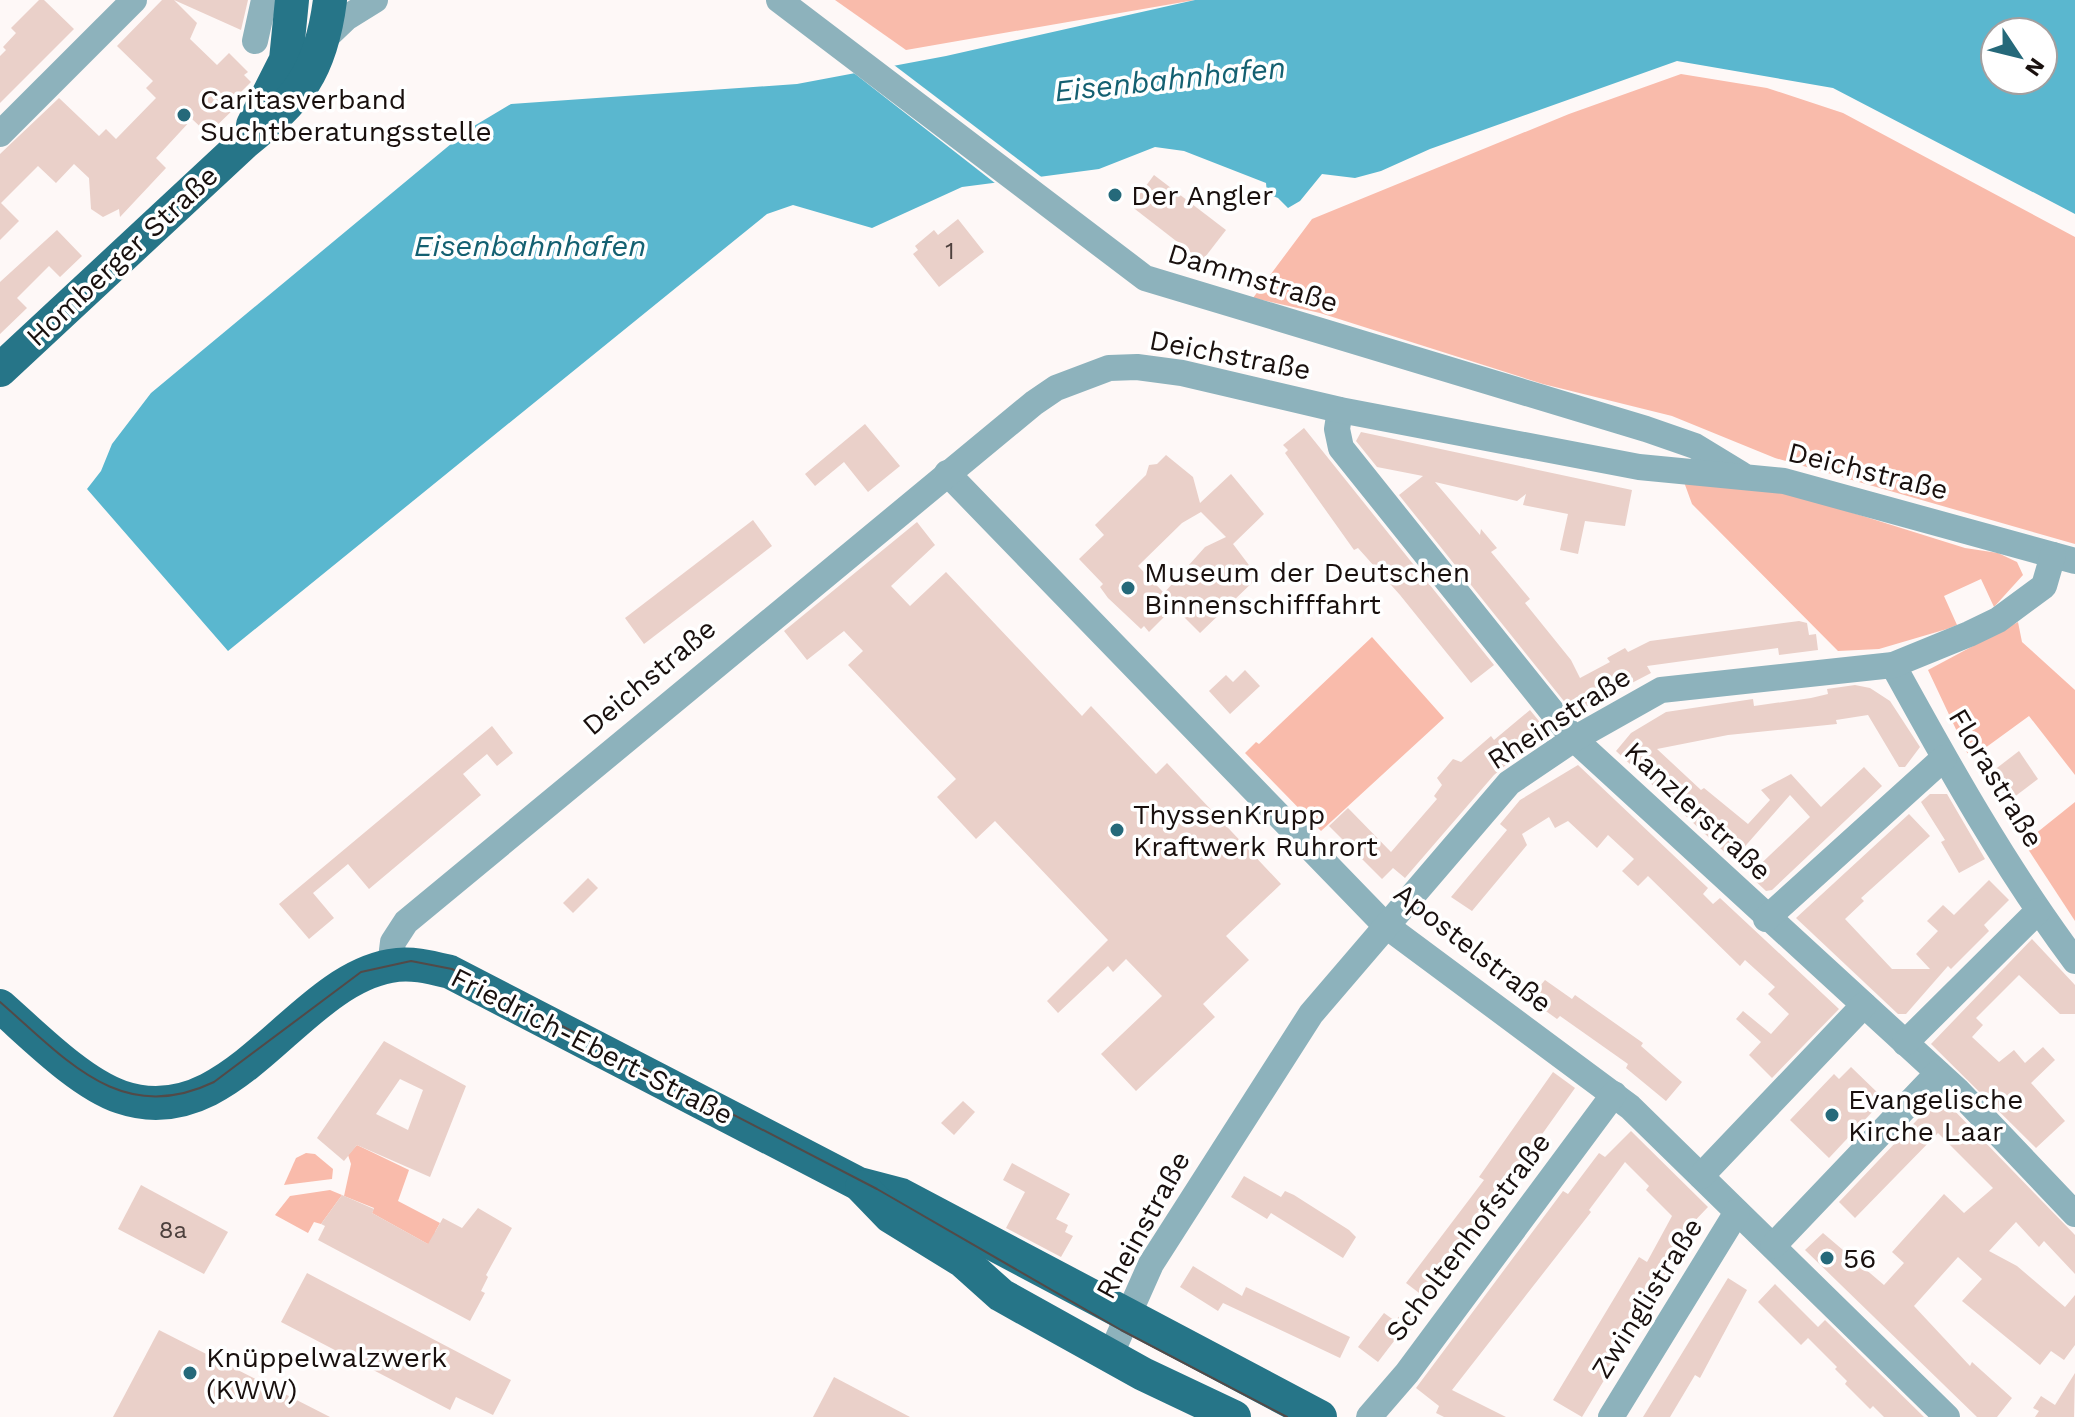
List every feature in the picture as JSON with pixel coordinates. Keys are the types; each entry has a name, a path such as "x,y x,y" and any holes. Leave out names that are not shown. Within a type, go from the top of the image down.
{"main road":[{"name":"Homberger Straße","path":"244,143 286,60 292,0"},
{"name":"Homberger Straße","path":"0,370 244,143 279,115 305,85 325,38 330,0"},
{"name":"Friedrich-Ebert-Straße","path":"0,1006 97,1085 122,1098 165,1103 212,1088 343,987 390,966 421,964 450,972 859,1184 901,1195 1320,1417"},
{"name":"Friedrich-Ebert-Straße","path":"859,1184 890,1216 963,1261 1001,1295 1143,1374 1234,1417"}],"street":[{"path":"0,134 134,0"},
{"path":"255,41 264,0"},
{"path":"325,38 346,18 375,0"},
{"name":"Dammstraße","path":"779,0 1145,278 1646,429 1695,446 1744,476"},
{"name":"Deichstraße","path":"390,966 393,942 406,922 947,473 1056,388 1109,368 1137,367 1182,373 1340,410 1639,467 1744,476 1822,490 2064,558"},
{"name":"Kanzlerstraße","path":"1340,410 1337,429 1341,448 1574,739 1766,919 1938,1073 1989,1122 2075,1214"},
{"path":"1639,467 1648,448 1646,429"},
{"name":"Apostelstraße","path":"947,473 1385,925 1614,1094 1947,1417"},
{"name":"Rheinstraße","path":"1110,1356 1151,1264 1311,1014 1502,789 1574,739 1661,690 1893,665 1969,634 2018,606 2044,586 2064,558"},
{"name":"Florastraße","path":"1893,665 1944,758 2038,911 2075,961"},
{"path":"1766,919 1944,758"},
{"path":"1905,1043 2038,911"},
{"name":"Zwinglistraße","path":"1701,1176 1864,1005"},
{"path":"1773,1246 1938,1073"},
{"name":"Scholtenhofstraße","path":"1371,1417 1614,1094"},
{"name":"Zwinglistraße","path":"1611,1417 1737,1212"}],"shaded area":[{"path":"835,0 1195,0 906,50"},
{"path":"1681,74 1767,88 1843,113 2075,237 2075,544 1775,458 1672,416 1543,384 1320,313 1253,298 1312,219 1569,114"},
{"path":"1684,482 1746,486 1802,497 1965,548 1998,553 2017,562 2023,575 1994,607 1981,579 1944,596 1957,625 1879,649 1838,651 1692,504"},
{"path":"2018,622 2022,642 2075,690 2075,775 2029,716 1970,759 1928,670"},
{"path":"1372,637 1444,718 1321,831 1245,753 1256,742 1259,744"},
{"path":"2075,802 2075,921 2024,843"},
{"path":"357,1145 409,1170 398,1201 440,1223 435,1232 453,1258 372,1213 374,1208 344,1196 351,1164 348,1155"},
{"path":"306,1153 315,1154 333,1169 332,1179 284,1185 296,1158"},
{"path":"330,1190 342,1195 321,1224 314,1222 308,1233 275,1215 290,1196"}],"water":[{"name":"Eisenbahnhafen","path":"1195,0 2075,0 2075,214 1833,88 1677,61 1430,149 1381,171 1355,178 1322,174 1300,201 1288,208 1278,198 1267,194 1266,183 1184,151 1155,147 1099,169 962,187 872,228 793,205 767,214 228,651 87,489 101,471 112,444 151,393 469,129 511,104 797,84 946,56"}],"pier":[{"path":"890,62 1048,182 1000,187 850,70"}],"building":[{"path":"39,0 44,0 74,29 0,103 0,56 6,50 3,47 16,33 11,28"},
{"path":"162,0 174,0 197,23 190,39 217,65 229,53 248,72 244,75 251,82 234,99 239,104 208,134 192,119 156,158 166,168 120,217 119,209 103,217 91,209 89,178 74,164 56,183 38,166 1,203 19,221 0,240 0,154 59,98 99,136 106,129 116,139 156,98 146,88 153,81 117,46"},
{"path":"174,0 248,0 241,30"},
{"path":"1154,175 1226,230 1202,261 1131,206"},
{"path":"958,219 984,252 939,287 913,254 918,250 915,246 934,230 938,235"},
{"path":"57,230 82,256 60,277 49,266 17,298 27,308 0,334 0,282"},
{"path":"865,424 900,466 868,492 844,462 815,486 805,474"},
{"path":"1304,428 1494,665 1471,683 1400,595 1358,548 1354,550 1285,453 1288,450 1283,445"},
{"path":"1361,432 1632,490 1625,526 1585,521 1578,554 1560,550 1568,514 1523,505 1526,494 1517,501 1435,482 1480,535 1481,529 1497,548 1491,552 1530,599 1525,603 1571,660 1580,678 1610,662 1607,658 1625,648 1628,652 1650,641 1799,621 1807,623 1809,635 1816,634 1818,650 1779,655 1778,648 1647,666 1651,673 1578,711 1571,710 1399,495 1423,476 1377,467 1356,441"},
{"path":"1166,455 1193,477 1200,503 1231,474 1264,514 1233,544 1258,577 1200,633 1174,607 1149,632 1144,626 1141,629 1108,598 1100,587 1103,584 1079,559 1104,535 1095,525 1146,475 1149,465 1157,464","holes":["1201,512 1226,537 1205,547 1164,593 1138,566 1182,523"]},
{"path":"753,520 772,546 644,644 625,618"},
{"name":"ThyssenKrupp Kraftwerk Ruhrort","path":"917,522 935,545 891,586 910,606 946,572 1082,716 1091,706 1156,774 1167,763 1281,884 1226,936 1249,960 1203,1004 1215,1017 1136,1091 1101,1054 1162,996 1126,959 1113,972 1108,966 1058,1013 1047,1001 1108,940 995,821 976,839 937,797 956,779 848,665 863,651 844,631 807,660 784,631"},
{"path":"1245,670 1260,686 1230,714 1209,691 1226,675 1233,682"},
{"path":"1855,685 1870,688 1890,701 1920,747 1905,767 1899,767 1868,715 1836,720 1837,724 1728,735 1657,749 1701,790 1704,788 1748,824 1770,800 1761,790 1791,774 1821,807 1864,767 1882,786 1772,890 1766,891 1749,875 1810,817 1790,795 1733,860 1616,751 1631,733 1666,712 1753,699 1754,706 1811,698 1828,694 1827,689"},
{"path":"1530,710 1547,731 1494,775 1405,878 1393,868 1382,879 1329,826 1348,808 1391,852 1437,799 1434,796 1442,785 1437,778 1453,759 1461,762 1491,736 1494,740"},
{"path":"492,726 513,753 497,766 487,754 463,774 481,795 369,889 348,864 313,893 334,918 309,939 279,904"},
{"path":"2019,751 2038,779 2009,801 1989,774"},
{"path":"1578,765 1708,888 1703,894 1713,904 1720,898 1839,1009 1772,1078 1749,1055 1761,1042 1736,1019 1743,1011 1771,1034 1789,1014 1768,994 1775,987 1745,960 1740,966 1648,876 1638,886 1622,871 1634,859 1608,835 1597,848 1568,821 1555,828 1549,817 1522,834 1527,845 1472,911 1451,897 1507,830 1500,824 1520,800"},
{"path":"1930,794 1947,794 1985,859 1959,873 1941,842 1945,840 1921,802"},
{"path":"1909,814 1930,836 1861,898 1864,901 1845,919 1892,969 1930,969 1916,954 1938,931 1927,921 1943,905 1954,915 1989,880 2009,900 1984,925 1989,931 1951,969 1948,966 1906,1014 1898,1014 1796,918"},
{"path":"588,878 598,888 573,913 563,903"},
{"path":"2032,939 2075,985 2075,1014 2060,1014 2019,975 1976,1018 1983,1025 1972,1037 1999,1062 2014,1050 2025,1063 2043,1047 2055,1060 2031,1083 2065,1121 2036,1148 1931,1044"},
{"path":"1545,980 1572,999 1575,995 1643,1043 1641,1046 1682,1082 1666,1101 1626,1068 1628,1064 1560,1016 1557,1019 1529,999"},
{"path":"384,1041 466,1086 430,1177 357,1145 344,1161 317,1138","holes":["400,1079 423,1090 408,1130 376,1114"]},
{"name":"Evangelische Kirche Laar","path":"1851,1067 1880,1095 1870,1106 1874,1110 1829,1158 1790,1120 1834,1074 1839,1079"},
{"path":"1553,1072 1575,1088 1500,1193 1505,1196 1427,1299 1406,1283 1484,1180 1479,1177"},
{"path":"1936,1100 1949,1105 2075,1235 2075,1274 2044,1241 2039,1247 2016,1222 1989,1251 2017,1266 2065,1307 2075,1295 2075,1345 2064,1360 2051,1351 2040,1365 1962,1301 1982,1279 1958,1257 1914,1306 1970,1366 1972,1362 2012,1398 1997,1417 1977,1417 1805,1250 1823,1233 1884,1285 1904,1263 1892,1252 1944,1194 1964,1213 1993,1188 1938,1133 1855,1218 1839,1202"},
{"path":"963,1101 975,1112 954,1135 941,1123"},
{"path":"1631,1131 1708,1207 1686,1230 1670,1255 1661,1271 1667,1275 1582,1417 1553,1400 1639,1257 1647,1262 1672,1216 1646,1190 1649,1186 1625,1162 1589,1210 1591,1212 1452,1390 1506,1417 1444,1417 1436,1413 1439,1406 1416,1388 1563,1191 1568,1194 1599,1153 1605,1157"},
{"path":"1012,1163 1070,1194 1056,1219 1068,1225 1065,1232 1073,1236 1061,1257 1006,1228 1025,1192 1003,1180"},
{"path":"1244,1176 1281,1197 1285,1191 1294,1195 1349,1230 1356,1237 1343,1258 1271,1213 1267,1219 1231,1197"},
{"path":"141,1185 228,1232 204,1274 118,1229"},
{"path":"342,1195 374,1209 372,1213 428,1244 443,1218 462,1228 478,1208 512,1228 486,1275 488,1277 481,1291 485,1293 470,1321 318,1240 325,1226 321,1224"},
{"path":"1193,1266 1242,1296 1246,1287 1350,1337 1340,1358 1223,1303 1218,1311 1180,1287"},
{"path":"307,1273 511,1380 493,1415 456,1397 450,1410 281,1322"},
{"path":"1728,1278 1747,1290 1700,1378 1695,1375 1670,1417 1643,1417"},
{"path":"1775,1284 1818,1327 1825,1320 1924,1417 1884,1417 1873,1406 1870,1409 1845,1384 1847,1381 1835,1369 1837,1367 1808,1338 1801,1345 1758,1302"},
{"path":"1404,1311 1418,1321 1409,1332 1404,1328 1378,1362 1358,1347 1384,1313 1395,1321"},
{"name":"Knüppelwalzwerk (KWW)","path":"159,1330 330,1417 113,1417"},
{"path":"2075,1373 2074,1417 2035,1417 2039,1411 2033,1408 2041,1396 2055,1405"},
{"path":"834,1377 910,1417 813,1417"}],"tram line":[{"path":"0,1002 48,1045 97,1080 123,1091 151,1096 181,1094 214,1082 361,972 411,961 452,969 877,1189 1121,1330 1287,1417"}],"place":[{"name":"Caritasverband Suchtberatungsstelle","path":"184,115"},
{"name":"Der Angler","path":"1115,195"},
{"name":"Museum der Deutschen Binnenschifffahrt","path":"1128,588"},
{"name":"ThyssenKrupp Kraftwerk Ruhrort","path":"1117,830"},
{"name":"Evangelische Kirche Laar","path":"1832,1115"},
{"name":"56","path":"1827,1258"},
{"name":"Knüppelwalzwerk (KWW)","path":"190,1373"}]}
